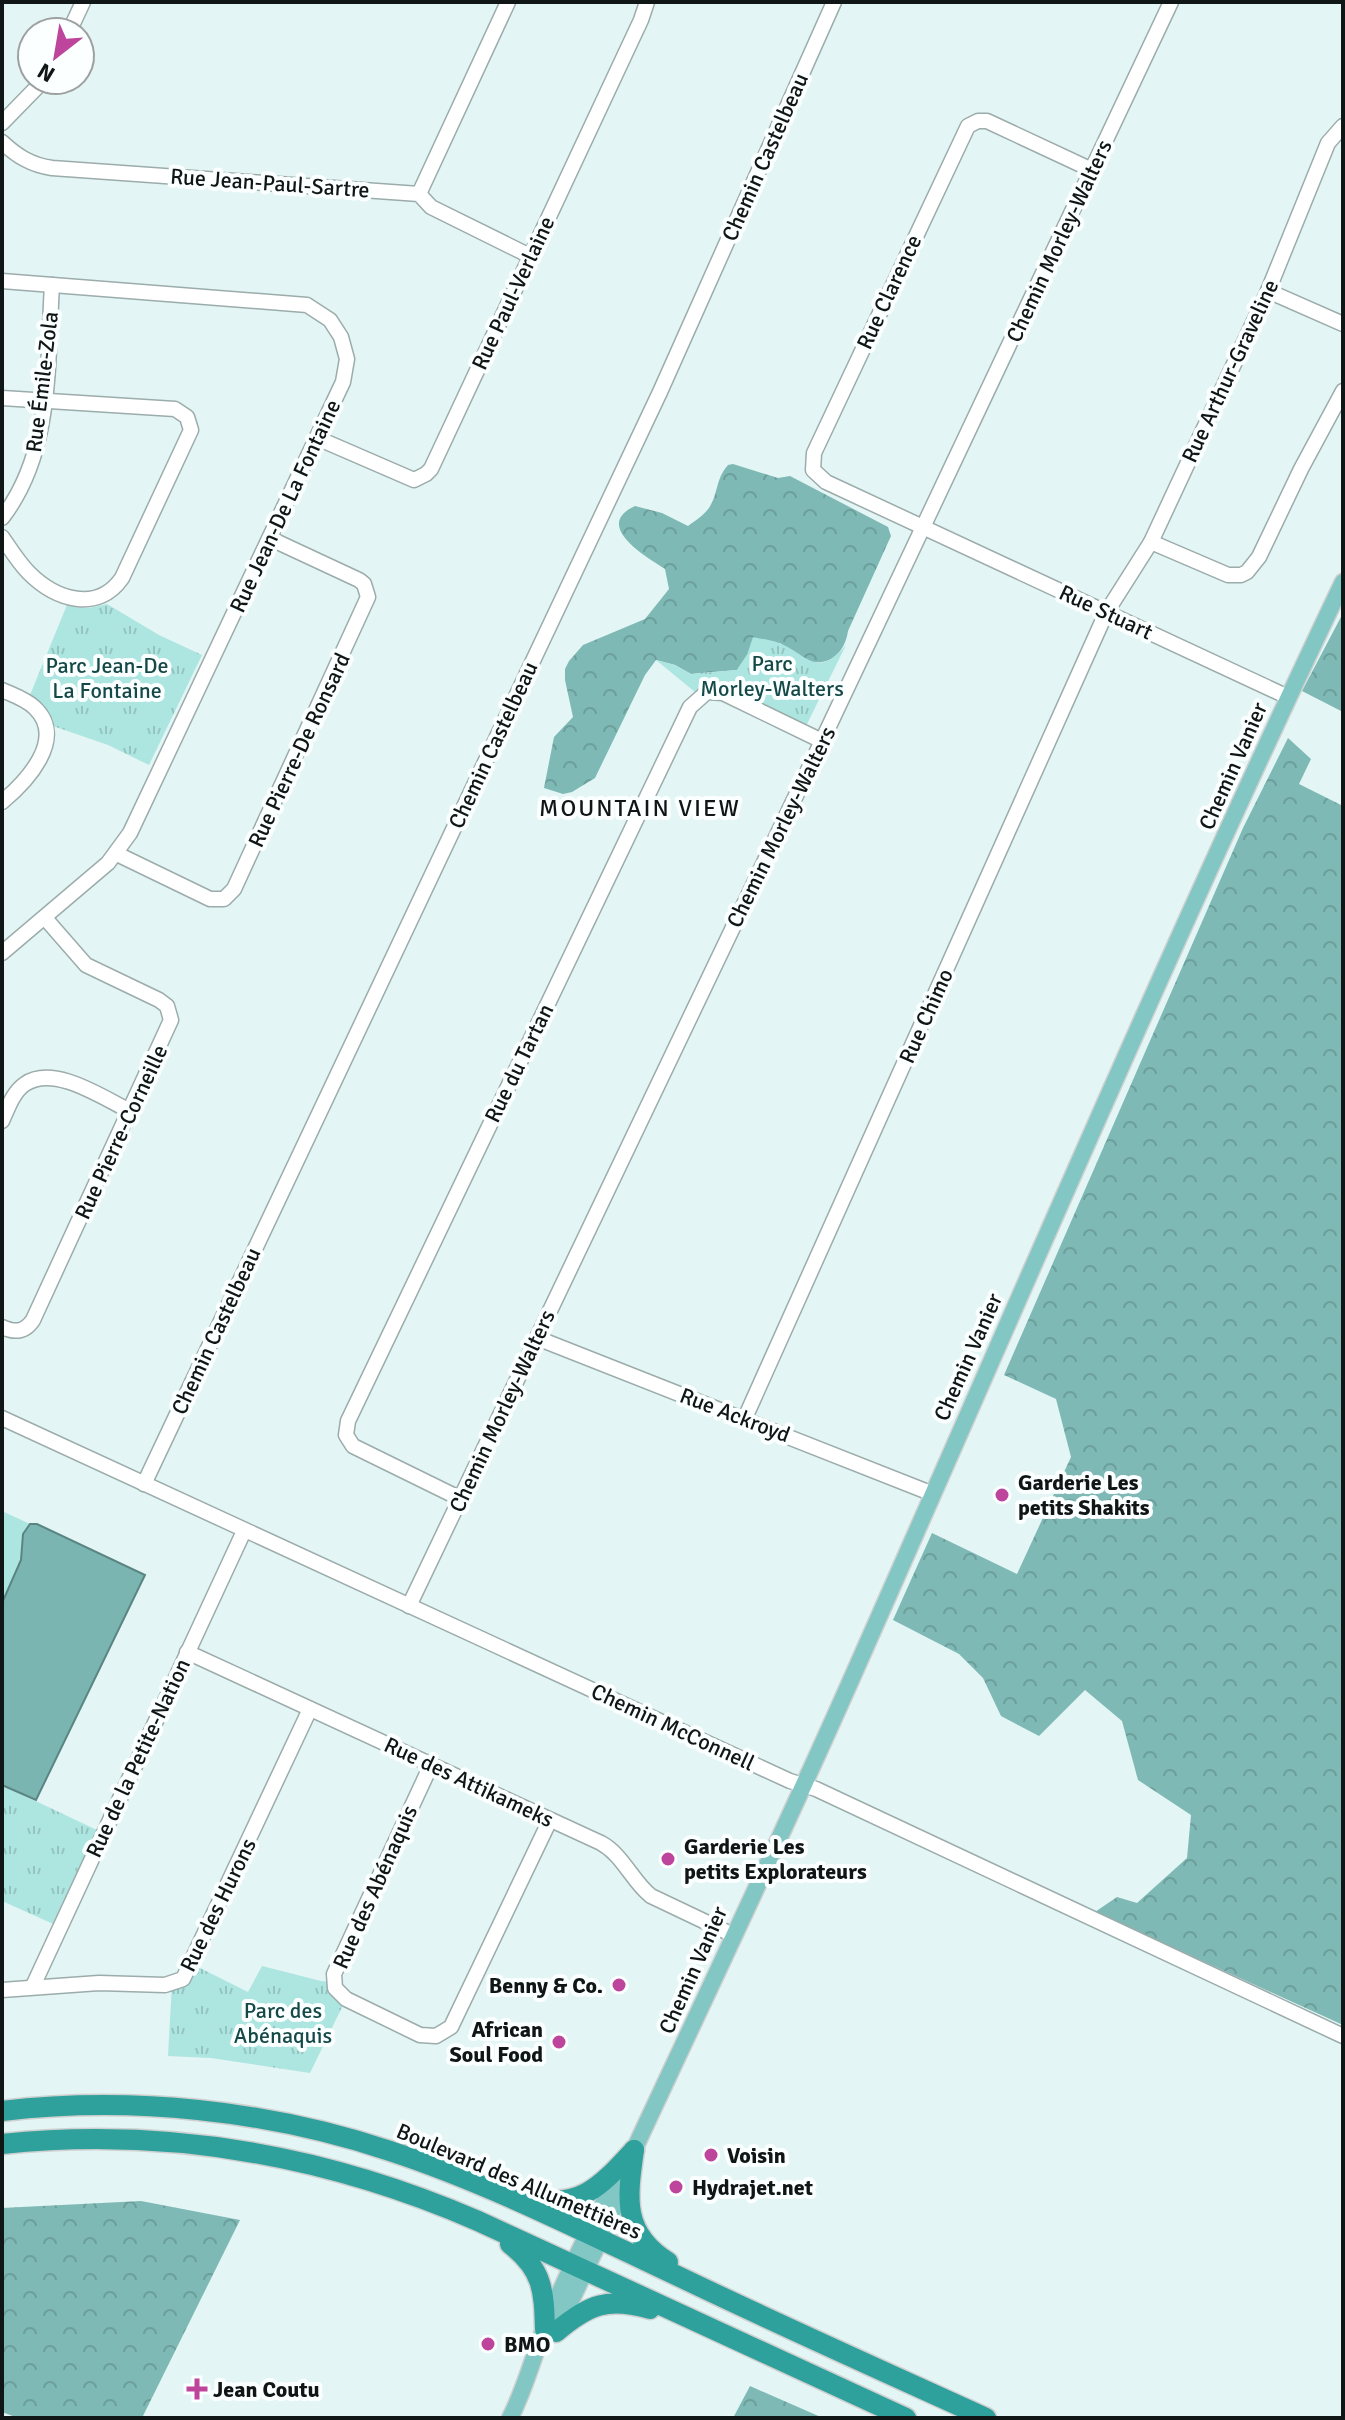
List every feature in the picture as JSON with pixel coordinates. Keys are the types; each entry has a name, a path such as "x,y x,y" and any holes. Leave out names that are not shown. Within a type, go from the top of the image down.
{"highway":[{"name":"Boulevard des Allumettières","path":"2,2111 86,2105 185,2109 258,2118 359,2141 421,2161 484,2187 986,2418"},
{"path":"2,2144 123,2139 187,2142 240,2149 344,2172 424,2198 478,2221 906,2418"},
{"path":"484,2187 544,2202 563,2202 604,2183 634,2150"},
{"path":"634,2150 629,2205 634,2226 642,2241 657,2255 747,2309"},
{"path":"478,2221 525,2255 535,2268 550,2331 596,2305 620,2302 730,2336"}],"main road":[{"name":"Chemin Vanier","path":"510,2418 594,2237 612,2186 634,2150 803,1785 1288,697 1343,582"}],"street":[{"path":"508,2 419,194 431,207 530,256"},
{"name":"Rue Paul-Verlaine","path":"317,438 406,478 414,480 431,469 647,2"},
{"name":"Chemin Castelbeau","path":"144,1484 660,392 834,2"},
{"name":"Chemin Morley-Walters","path":"409,1606 1171,2"},
{"path":"2,123 28,96"},
{"name":"Rue Clarence","path":"924,527 820,479 812,464 814,453 962,134 972,123 987,121 1092,170"},
{"name":"Rue Arthur-Graveline","path":"1106,613 1151,542 1268,291 1328,143 1343,126"},
{"name":"Rue Jean-Paul-Sartre","path":"2,142 21,158 52,168 419,194"},
{"name":"Rue Jean-De La Fontaine","path":"2,281 298,303 315,308 336,328 345,346 347,359 343,382 137,821 117,854 2,953"},
{"name":"Rue Émile-Zola","path":"2,518 20,490 36,453 44,402 52,285"},
{"path":"1268,291 1343,324"},
{"path":"1151,542 1228,575 1247,572 1259,557 1343,391"},
{"path":"2,398 175,409 187,417 191,430 122,578 108,595 80,600 44,585 28,572 2,537"},
{"name":"Rue Stuart","path":"924,527 1288,697"},
{"name":"Rue Pierre-De Ronsard","path":"117,854 210,899 224,899 234,889 368,597 364,584 359,580 271,539"},
{"name":"Rue Chimo","path":"745,1418 1106,613"},
{"path":"2,690 35,708 47,730 44,748 31,773 2,802"},
{"name":"Rue du Tartan","path":"461,1499 361,1451 348,1441 346,1428 369,1378 695,701 707,692 723,693 822,741"},
{"name":"Rue Pierre-Corneille","path":"2,1327 15,1332 33,1320 170,1028 171,1013 159,1000 86,965 45,918"},
{"path":"2,1121 12,1100 25,1084 47,1077 65,1080 130,1111"},
{"name":"Rue Ackroyd","path":"537,1338 933,1494"},
{"name":"Chemin McConnell","path":"2,1418 244,1531 816,1789 1343,2036"},
{"name":"Rue de la Petite-Nation","path":"33,1986 244,1531"},
{"name":"Rue des Attikameks","path":"187,1652 608,1846 651,1896 733,1935"},
{"name":"Rue des Hurons","path":"2,1990 99,1983 165,1985 183,1979 310,1709"},
{"name":"Rue des Abénaquis","path":"431,1765 334,1974 335,1988 346,1999 420,2035 436,2036 451,2027 456,2019 550,1820"}],"green space":[{"path":"728,465 778,478 790,476 888,527 891,536 844,645 830,660 816,662 801,658 780,643 747,655 737,670 691,674 675,665 656,660 645,675 595,778 563,794 544,788 554,737 573,717 565,680 569,661 583,645 645,619 669,589 665,569 636,549 621,532 619,523 623,514 635,506 662,513 688,526 709,508 721,476"},
{"name":"Parc Jean-De La Fontaine","path":"107,604 159,635 202,655 149,765 108,745 50,725 42,705 30,695 67,605 87,608"},
{"path":"1343,615 1343,712 1302,691"},
{"name":"Parc Morley-Walters","path":"753,637 779,643 819,663 836,655 846,645 806,726 708,686 695,692 656,660 675,665 691,674 737,670 747,655"},
{"path":"1288,738 1311,759 1299,784 1343,806 1343,2025 1095,1912 1117,1897 1137,1903 1187,1858 1191,1815 1138,1780 1122,1721 1085,1690 1039,1736 1001,1716 983,1678 959,1654 893,1620 932,1533 1017,1574 1071,1457 1056,1399 1004,1375 1243,828"},
{"path":"2,1511 30,1524 23,1534 21,1560 2,1603"},
{"path":"2,1785 103,1833 60,1927 2,1901"},
{"name":"Parc des Abénaquis","path":"192,1964 248,1992 262,1966 334,1982 346,1999 310,2073 211,2058 168,2056 172,1984"},
{"path":"141,2201 240,2220 142,2418 18,2418 2,2412 2,2208"},
{"path":"750,2386 823,2418 733,2418"}],"shaded area":[{"path":"30,1524 37,1524 145,1575 36,1800 2,1785 2,1603 21,1560 23,1534"}],"place":[{"name":"Garderie Les petits Shakits","path":"1002,1495"},
{"name":"Garderie Les petits Explorateurs","path":"668,1859"},
{"name":"Benny & Co.","path":"619,1985"},
{"name":"African Soul Food","path":"559,2042"},
{"name":"Voisin","path":"711,2155"},
{"name":"Hydrajet.net","path":"676,2187"},
{"name":"BMO","path":"488,2344"},
{"name":"Jean Coutu","path":"197,2389"}],"district":[{"name":"MOUNTAIN VIEW","path":"640,808"}]}
